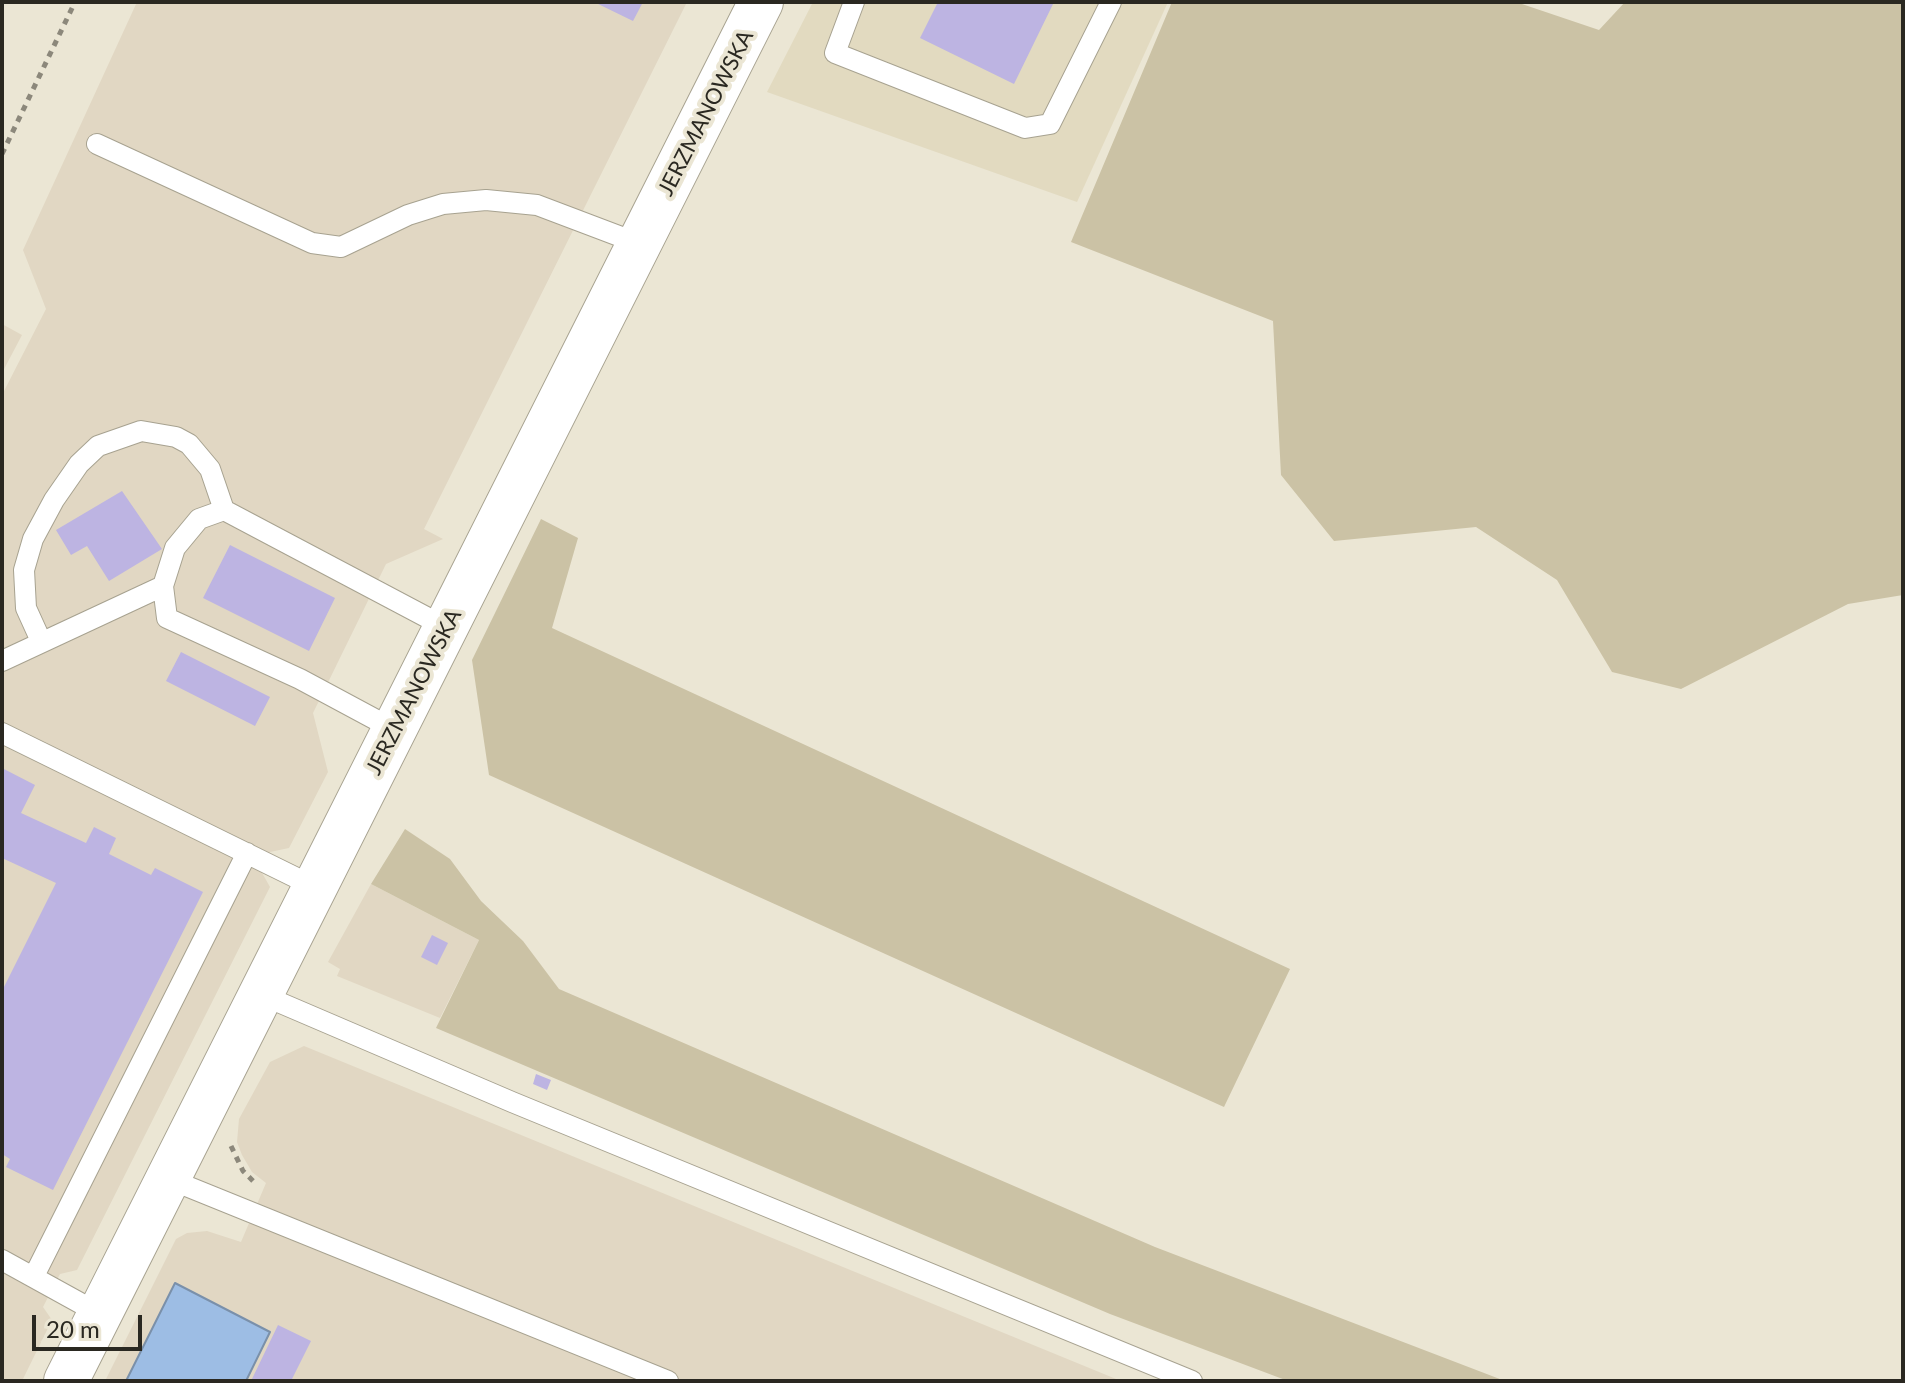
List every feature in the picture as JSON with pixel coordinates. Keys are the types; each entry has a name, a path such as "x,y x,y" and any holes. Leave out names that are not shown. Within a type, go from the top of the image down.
{"street":[{"name":"JERZMANOWSKA","path":"66,1381 761,2"}],"lane":[{"path":"854,2 835,53 1025,128 1050,124 1111,2"},
{"path":"97,144 312,243 341,247 408,215 443,204 486,200 537,205 640,244"},
{"path":"41,641 23,598 24,570 33,539 54,500 79,464 98,446 141,431 176,437 189,444 210,469 224,510 447,628"},
{"path":"224,510 199,519 175,548 163,586 167,618 300,679 395,730"},
{"path":"2,661 163,586"},
{"path":"2,733 315,887"},
{"path":"34,1276 247,853"},
{"path":"262,995 512,1102 1192,1381"},
{"path":"169,1179 668,1381"},
{"path":"2,1260 100,1314"}],"path":[{"path":"2,154 75,2"}],"shaded area":[{"path":"137,2 687,2 424,529 443,539 386,564 313,713 328,772 289,848 270,852 261,871 270,887 77,1270 60,1274 43,1307 52,1320 22,1381 2,1381 2,395 46,309 23,250"},
{"path":"813,2 1168,2 1077,202 767,92"},
{"path":"1172,2 1516,2 1599,30 1625,2 1903,2 1903,595 1848,604 1681,689 1612,672 1557,580 1476,527 1334,541 1281,475 1273,321 1071,242"},
{"path":"2,324 22,335 2,373"},
{"path":"541,519 578,538 552,628 1290,969 1224,1107 489,775 472,660"},
{"path":"405,829 450,859 481,901 523,941 559,989 1155,1247 1505,1381 1288,1381 1110,1314 436,1028 479,940 371,884"},
{"path":"371,884 479,940 440,1018 337,976 340,969 328,962"},
{"path":"304,1046 1121,1381 105,1381 176,1239 187,1233 207,1231 241,1242 266,1183 252,1172 242,1155 237,1142 239,1119 270,1062"}],"water":[{"path":"175,1283 270,1332 246,1381 126,1381"}],"building":[{"path":"594,2 643,2 633,21"},
{"path":"938,2 1054,2 1014,84 920,38"},
{"path":"122,491 162,549 109,581 87,546 71,555 56,530"},
{"path":"230,545 335,598 309,651 203,598"},
{"path":"181,652 270,697 255,726 166,681"},
{"path":"2,768 35,785 21,813 86,843 94,827 116,838 109,854 151,875 155,868 203,892 53,1190 6,1167 10,1159 2,1154 2,991 56,883 2,858"},
{"path":"432,935 448,943 437,965 421,957"},
{"path":"536,1074 551,1080 547,1090 533,1084"},
{"path":"278,1325 311,1341 291,1381 251,1381"}]}
